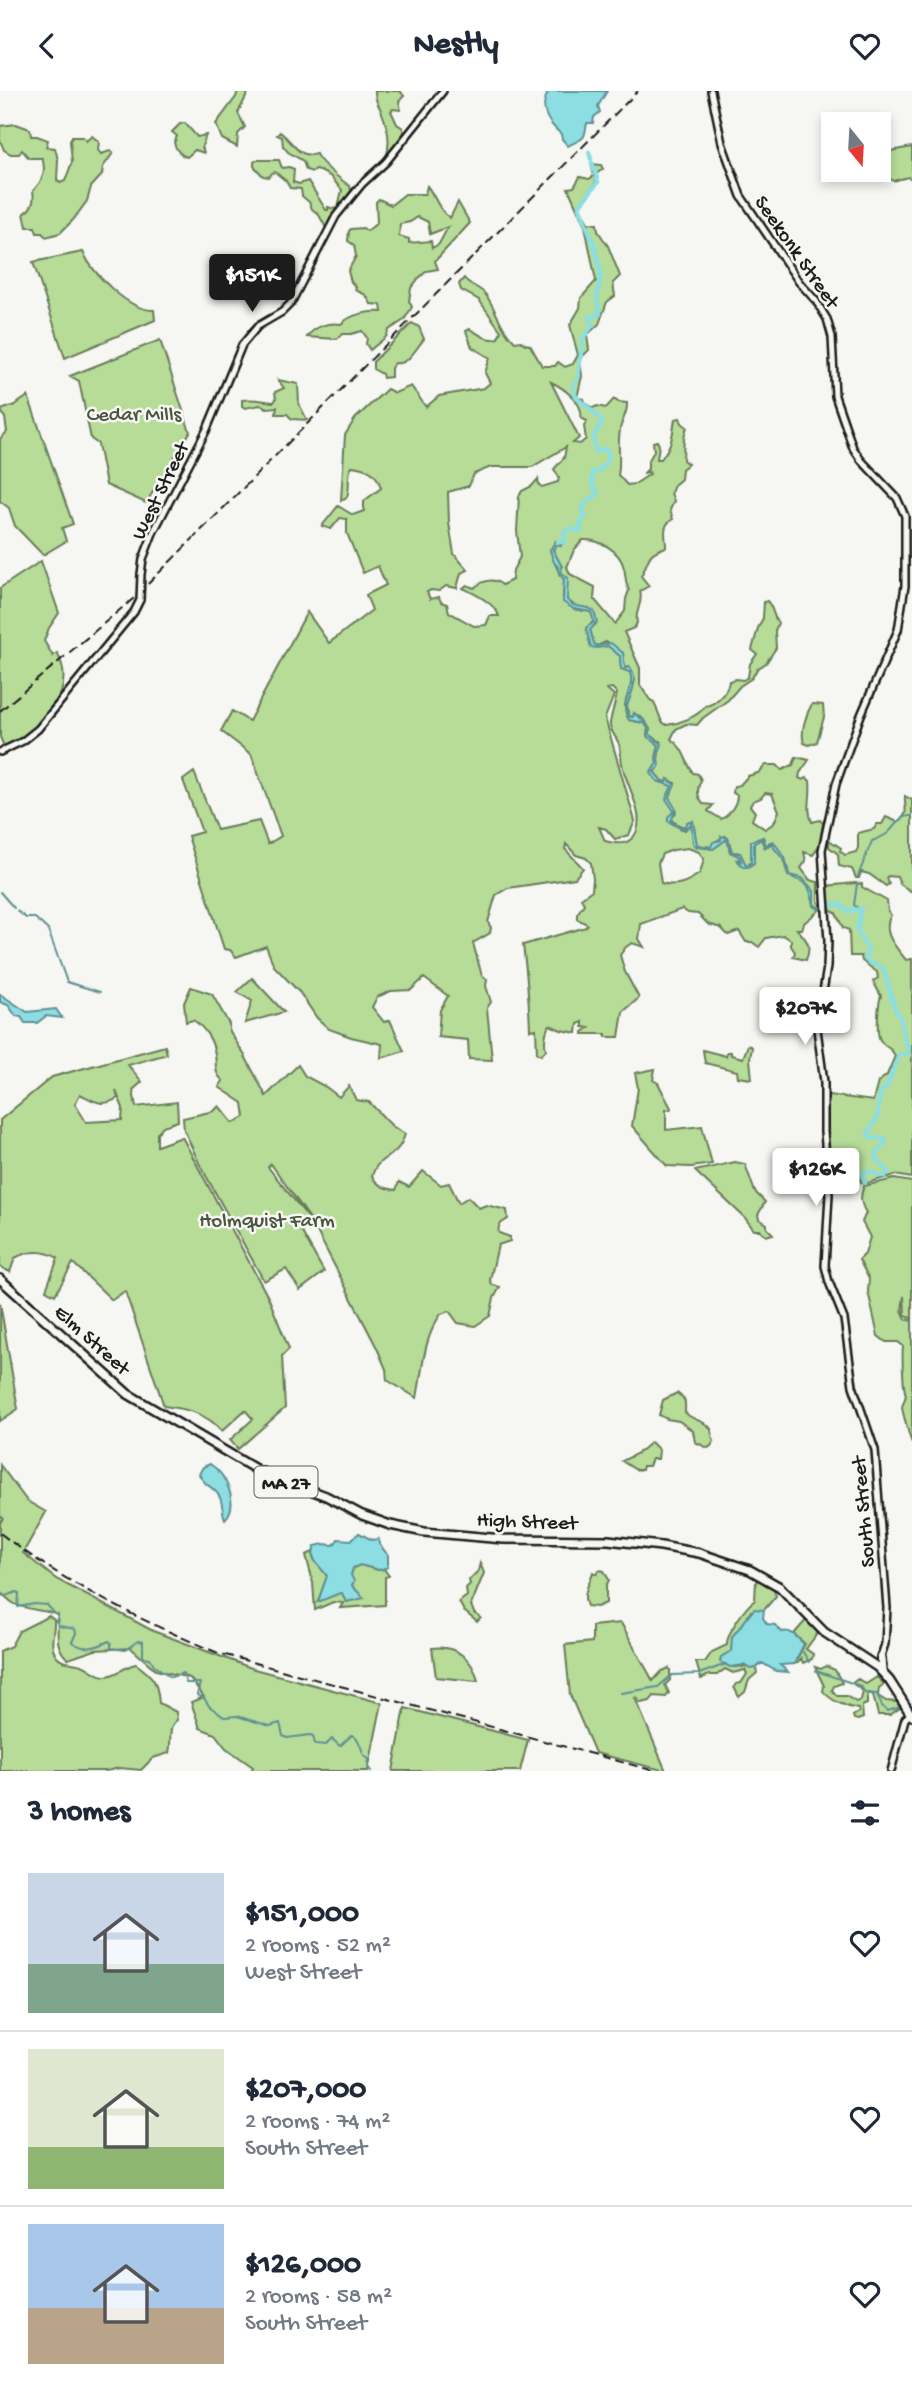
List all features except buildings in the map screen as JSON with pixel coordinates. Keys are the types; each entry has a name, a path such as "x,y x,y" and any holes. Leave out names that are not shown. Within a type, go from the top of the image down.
{"main road":[{"name":"West Street","path":"0,752 23,741 38,729 134,612 140,600 143,559 153,533 218,407 242,346 258,326 282,312 291,303 336,216 362,184 386,162 443,91"},
{"name":"Seekonk Street","path":"711,91 722,143 741,196 827,319 832,337 835,396 853,448 897,498 905,516 905,586 898,631 861,715 836,785 822,859"},
{"name":"South Street","path":"822,859 827,961 817,1029 824,1082 824,1132 829,1195 825,1266 844,1319 853,1386 875,1450 887,1608 885,1644 881,1658"},
{"name":"Elm Street","path":"0,1279 128,1394 168,1417"},
{"name":"High Street","path":"168,1417 267,1475 326,1496 362,1515 405,1529 503,1539 608,1540 699,1553 750,1570 780,1587 821,1629 875,1665"},
{"path":"875,1665 881,1658"},
{"path":"881,1658 884,1675"},
{"name":"MA 27","path":"875,1665 911,1715"},
{"name":"MA 27","path":"875,1665 899,1697"},
{"path":"891,1771 905,1719 911,1715"}],"green space":[{"path":"238,91 249,91 238,113 245,127 238,134 237,147 222,139 216,124"},
{"path":"375,91 400,91 404,96 399,101 401,110 391,111 397,124 403,128 404,135 386,158 389,141"},
{"path":"185,123 197,137 206,135 202,146 204,153 195,150 187,157 177,150 174,143 177,136 172,132"},
{"path":"16,124 30,129 31,136 48,140 46,147 55,148 58,160 57,180 60,183 65,181 72,162 72,137 83,137 86,141 92,136 99,142 98,150 101,154 110,151 113,153 103,167 102,175 91,187 87,201 60,233 46,237 37,233 35,227 27,227 24,213 33,204 33,191 41,180 44,168 42,158 29,158 22,150 19,154 11,154 4,150 0,140 0,126"},
{"path":"280,132 300,152 316,154 350,186 352,194 326,228 319,215 302,196 301,189 290,188 275,172 269,177 263,176 254,166 257,160 279,160 282,168 294,169 293,182 299,184 308,181 326,210 328,207 338,207 342,190 330,176 316,169 312,172 306,170 303,161 283,146 282,137 277,135"},
{"path":"912,147 912,179 908,177 893,181 891,151"},
{"path":"591,164 601,165 603,169 595,175 596,182 579,206 588,223 597,224 620,276 613,283 615,296 607,302 599,324 587,335 589,350 580,359 582,376 577,398 584,399 586,404 593,408 606,408 614,399 627,403 619,436 618,475 627,485 635,484 650,474 643,474 648,469 648,462 654,451 653,442 657,441 659,445 657,459 661,459 670,444 675,419 680,418 687,427 683,460 688,464 682,469 681,479 674,485 671,493 674,501 670,510 673,519 666,528 666,547 649,557 641,576 649,586 640,591 637,623 634,628 624,632 640,668 640,685 654,702 662,722 667,725 683,721 713,703 726,689 729,681 748,677 750,664 757,654 752,650 763,618 764,602 767,601 778,623 775,631 776,648 766,663 728,700 697,725 686,724 676,729 671,739 682,750 693,773 698,774 701,780 698,792 701,801 703,804 713,805 708,811 721,819 730,812 736,802 734,786 740,785 748,776 758,773 766,765 777,765 782,770 793,765 796,757 809,760 799,778 807,778 810,781 809,812 812,822 820,820 823,823 820,845 813,855 804,852 806,861 801,868 810,880 818,882 818,901 822,908 804,923 802,929 797,929 808,943 806,960 793,957 795,952 791,940 783,935 766,938 759,947 752,942 746,942 739,931 728,935 721,928 708,924 698,914 682,909 641,924 639,939 644,947 632,943 620,955 625,972 639,998 623,1012 619,1037 583,1034 589,1028 583,1027 583,1022 578,1024 577,1033 550,1025 545,1037 546,1050 541,1055 537,1053 536,1029 530,1030 523,945 586,927 587,924 577,919 577,914 584,904 581,898 592,890 591,863 576,855 566,844 565,849 583,868 575,878 508,888 496,895 488,922 490,933 473,943 482,976 487,979 486,986 491,1002 487,1008 492,1060 469,1059 468,1040 438,1037 440,1010 448,996 424,978 411,990 391,991 377,997 372,1007 384,1022 390,1020 404,1051 381,1058 382,1044 329,1029 317,1018 300,993 274,966 266,946 236,957 230,950 224,949 188,836 202,832 183,780 194,772 217,830 259,821 268,844 281,836 251,754 221,731 232,711 249,721 307,612 329,643 372,610 366,595 386,585 378,566 363,573 347,533 347,519 340,518 331,529 322,526 338,506 353,515 364,511 364,501 381,488 371,472 352,466 347,497 341,500 345,435 355,419 387,389 395,393 411,386 426,407 439,396 484,388 490,383 485,373 490,358 472,347 466,331 470,329 491,339 498,338 501,331 479,300 461,290 459,284 464,278 486,295 510,337 515,342 521,341 530,345 542,366 555,366 558,362 565,367 573,364 578,355 570,325 580,308 581,298 596,281 585,226 568,188 574,187 580,177 589,179 594,176","holes":["551,382 572,397 579,407 581,418 587,421 584,426 586,439 580,444 573,443 579,438","566,447 564,458 554,469 559,477 558,482 542,487 538,479 519,496 517,531 520,557 513,570 512,580 502,585 491,581 474,588 467,585 463,588 488,603 499,616 490,616 486,625 474,626 449,612 447,604 441,602 439,597 430,599 427,592 439,591 446,586 457,588 461,573 468,570 454,554 448,492 469,486 474,474 491,467 532,467","583,540 602,544 618,556 629,590 625,611 615,624 594,599 595,587 570,574 567,567 574,550","556,541 562,543 556,545 553,550 562,567 561,571 566,583 567,600 577,607 589,608 591,612 574,609 563,597 564,579 550,550","592,614 596,624 590,629 594,644 597,646 606,642 623,653 625,668 630,667 635,680 627,706 629,716 633,717 634,713 643,719 650,729 649,734 661,742 656,770 654,772 662,781 667,782 668,779 675,783 669,799 676,812 671,820 682,826 693,821 697,845 711,847 725,836 728,838 732,852 740,853 746,865 751,863 748,867 737,859 741,861 739,856 730,852 727,839 713,849 694,845 691,823 685,830 668,821 674,811 667,796 672,786 657,781 651,773 657,763 659,745 647,736 648,728 644,723 629,720 626,713 626,701 631,685 630,672 621,669 620,656 608,646 591,647 586,628 594,621","612,688 617,693 610,727 619,744 624,772 638,814 636,833 630,840 621,843 605,841 599,827 606,829 615,839 629,835 635,821 605,718 614,695 607,689","765,793 772,794 779,811 774,823 765,829 752,820 755,812 750,806","763,837 766,846 774,842 776,848 773,843 765,848 761,839 754,843 751,863 753,841","688,848 699,852 704,859 700,873 686,882 661,883 658,863 662,854","776,848 785,858 789,874"]},
{"path":"427,186 450,218 458,202 470,223 435,261 438,269 427,271 411,288 409,301 412,307 404,320 389,330 386,337 370,350 362,331 342,334 337,339 307,337 322,326 341,324 360,314 382,312 381,305 371,304 366,295 355,290 356,287 351,282 348,271 356,256 354,245 348,241 349,231 363,228 367,231 377,223 376,202 379,199 391,205 405,194 425,194","holes":["418,217 428,222 430,234 448,227 439,244 432,248 431,241 409,243 409,239 399,236 400,224"]},
{"name":"Cedar Mills","path":"83,252 113,290 144,309 154,310 155,320 65,358 33,262"},
{"path":"412,323 419,327 424,339 408,359 395,363 391,368 391,377 383,378 382,374 373,369 373,362"},
{"name":"Cedar Mills","path":"160,340 190,432 146,503 106,485 98,444 91,439 79,381 70,376"},
{"path":"278,380 298,384 299,404 307,420 276,414 277,407 242,406 242,400 246,399 274,402 275,392 284,388"},
{"name":"Cedar Mills","path":"28,396 73,524 62,528 66,541 43,555 15,526 9,508 0,501 0,439 7,432 1,410"},
{"path":"41,561 59,613 44,641 53,656 57,653 63,683 52,712 38,728 5,749 0,737 0,588"},
{"path":"812,704 823,705 824,717 817,742 809,745 804,743 803,734"},
{"path":"905,796 912,800 912,892 900,884 897,877 888,876 886,878 889,884 886,886 869,874 861,872 859,878 856,878 852,869 839,866 838,854 829,847 829,840 841,848 840,851 845,855 856,852 858,833 874,829 877,824 882,824 886,817 898,822 902,819 905,813"},
{"path":"862,884 862,887 887,901 891,915 888,933 906,960 912,959 912,1178 895,1175 864,1184 856,1168 831,1172 826,1117 828,1095 873,1101 878,1082 887,1075 895,1056 879,1036 881,996 873,981 878,978 877,972 862,961 861,956 850,956 849,930 843,928 836,913 827,908 826,886"},
{"path":"252,978 284,1012 245,1023 252,1001 237,992"},
{"name":"Holmquist Farm","path":"191,987 212,994 266,1096 298,1065 305,1076 339,1097 349,1086 356,1100 369,1102 392,1126 405,1134 397,1149 375,1168 372,1176 379,1185 396,1190 399,1182 409,1187 423,1171 441,1185 449,1183 459,1203 468,1197 479,1208 486,1205 507,1210 508,1219 500,1225 499,1233 510,1237 510,1241 498,1245 490,1280 492,1285 500,1287 490,1316 475,1326 458,1323 449,1311 441,1314 430,1333 417,1398 387,1380 386,1369 377,1348 311,1220 271,1164 268,1167 310,1220 299,1227 324,1272 300,1290 286,1269 264,1281 199,1163 184,1130 183,1118 214,1111 219,1106 233,1123 245,1117 243,1103 219,1087 223,1081 217,1072 214,1049 207,1034 193,1020 186,1022 184,1003"},
{"path":"748,1045 752,1047 752,1079 738,1077 737,1071 705,1063 703,1050 726,1056 727,1052 731,1052 731,1055 743,1058"},
{"path":"165,1046 167,1054 128,1065 142,1082 133,1090 136,1107 177,1102 178,1121 163,1126 157,1133 157,1146 182,1137 269,1299 289,1349 282,1356 285,1408 238,1449 230,1440 253,1419 245,1410 222,1431 196,1413 164,1406 125,1291 112,1300 73,1263 55,1295 46,1290 58,1258 42,1252 26,1253 15,1258 10,1272 0,1267 0,1120 52,1077","holes":["116,1091 123,1108 122,1120 86,1122 75,1104 80,1094 107,1103 118,1098"]},
{"path":"655,1069 653,1080 658,1083 671,1108 666,1109 666,1130 702,1126 712,1164 667,1166 632,1126 638,1088 635,1073"},
{"path":"735,1162 745,1164 755,1192 765,1202 758,1215 759,1219 767,1224 773,1234 766,1236 760,1230 754,1230 745,1218 695,1171"},
{"path":"894,1179 912,1182 912,1319 905,1314 904,1296 902,1310 906,1319 912,1321 912,1443 902,1407 906,1395 903,1346 898,1342 886,1342 878,1336 868,1291 869,1279 859,1260 865,1254 870,1237 862,1222 866,1213 861,1200 864,1186"},
{"path":"0,1303 18,1409 0,1421"},
{"path":"677,1393 684,1400 685,1412 711,1429 714,1441 708,1448 695,1442 693,1431 679,1421 659,1415 663,1400"},
{"path":"651,1442 659,1450 658,1459 652,1459 649,1466 636,1470 622,1461 638,1453"},
{"path":"0,1465 27,1501 46,1512 23,1553 56,1579 153,1631 254,1669 382,1703 368,1771 251,1771 253,1767 226,1748 215,1734 200,1728 191,1702 204,1697 190,1678 156,1670 131,1648 95,1650 68,1659 59,1644 58,1615 18,1606 0,1593 0,1523 3,1518 0,1516"},
{"path":"313,1552 313,1558 327,1576 318,1601 340,1593 346,1602 363,1598 352,1586 351,1575 353,1568 360,1565 384,1569 389,1576 385,1577 385,1605 340,1608 343,1603 333,1602 315,1610 313,1583 306,1555"},
{"path":"480,1563 484,1573 471,1605 474,1613 481,1618 477,1622 464,1611 459,1602 467,1596 469,1580 478,1571"},
{"path":"599,1570 604,1571 609,1580 606,1586 606,1603 597,1607 587,1606 587,1589 593,1572 597,1574"},
{"path":"761,1580 773,1588 776,1596 764,1610 751,1611 741,1628 736,1631 731,1651 734,1667 756,1668 757,1673 749,1680 745,1692 739,1697 734,1687 741,1683 747,1674 745,1670 733,1673 725,1669 717,1675 701,1679 696,1662 705,1662 712,1652 727,1645 737,1621 755,1600 756,1581"},
{"path":"49,1616 54,1620 53,1650 60,1660 87,1667 105,1676 136,1664 151,1676 156,1684 159,1703 176,1712 177,1720 171,1731 169,1753 153,1758 141,1770 120,1768 106,1771 0,1771 0,1651 11,1646 19,1631"},
{"path":"807,1619 819,1631 806,1649 813,1654 812,1659 803,1663 801,1658 794,1664 805,1644 794,1634"},
{"path":"621,1623 653,1681 662,1671 669,1668 670,1670 670,1680 665,1685 669,1693 666,1697 654,1696 650,1701 640,1703 637,1697 635,1698 666,1771 595,1753 570,1695 565,1645 592,1642 592,1626"},
{"path":"432,1648 448,1649 462,1655 472,1666 478,1681 436,1677"},
{"path":"826,1666 835,1670 842,1683 834,1686 832,1690 837,1696 846,1696 856,1702 861,1700 863,1691 852,1683 858,1679 866,1684 877,1677 884,1684 879,1688 878,1696 886,1701 897,1702 900,1708 890,1715 878,1715 873,1695 870,1693 867,1696 867,1704 862,1706 863,1718 854,1719 858,1709 839,1703 823,1691 824,1686 815,1667 821,1669"},
{"path":"405,1708 528,1740 520,1771 393,1771"}],"water":[{"path":"549,91 607,91 598,106 600,112 594,117 593,123 587,123 584,136 568,146 544,109"},
{"path":"556,541 562,543 561,546 556,545 553,550 562,567 561,572 568,578 567,600 573,605 594,611 597,622 590,630 594,644 597,646 611,643 623,653 625,668 630,667 633,672 633,687 626,708 630,717 633,717 634,713 645,722 648,726 649,734 662,744 658,756 659,767 654,772 662,781 667,782 668,779 675,785 669,798 676,809 671,821 681,827 686,827 687,822 693,822 697,845 711,847 713,842 721,840 721,836 728,838 732,852 740,853 746,865 751,863 751,841 763,837 766,846 773,841 785,858 789,875 802,878 814,891 814,904 822,906 819,909 813,906 807,885 788,876 783,859 773,843 765,848 762,839 754,843 754,863 743,867 737,860 741,861 739,856 730,852 727,839 713,849 696,847 691,824 687,828 681,829 668,821 674,811 666,799 672,786 657,781 651,773 657,763 659,745 647,736 648,728 644,723 629,720 626,713 625,707 626,701 631,685 630,672 621,669 620,656 608,646 591,647 586,628 594,622 591,612 574,609 563,602 564,579 559,574 550,550"},
{"path":"0,994 27,1012 56,1009 62,1018 46,1016 37,1023 25,1023 8,1005 0,1002"},
{"path":"210,1464 221,1475 229,1490 231,1505 225,1519 220,1497 199,1474 203,1467"},
{"path":"359,1533 372,1540 378,1539 388,1555 388,1567 379,1570 360,1565 353,1568 352,1586 364,1598 346,1602 340,1593 318,1602 327,1576 314,1559 315,1546 334,1545 338,1539 351,1540"},
{"path":"754,1609 764,1610 763,1618 767,1624 775,1625 782,1632 792,1633 804,1644 794,1664 780,1665 788,1672 776,1671 762,1663 750,1669 744,1665 730,1667 720,1662 721,1657 731,1651 732,1637"}],"waterway":[{"path":"589,152 591,159"},
{"path":"558,542 565,542 564,532 572,528 578,532 581,530 580,523 586,516 582,509 598,492 593,486 592,472 599,471 607,462 609,454 605,449 596,451 594,438 602,422 578,399 572,389 578,378 583,338 593,325 590,317 600,314 597,297 601,273 595,247 579,206 598,182 592,163"},
{"path":"858,876 872,841 888,833 901,819 912,816"},
{"path":"857,884 854,905 858,908"},
{"path":"0,892 14,908"},
{"path":"825,906 839,904 848,911 861,909 857,930 868,950 865,958 883,968 909,1048 907,1054 899,1055 887,1086 880,1093 877,1118 868,1133 871,1138 885,1138 876,1158 888,1172 885,1176 865,1172 865,1183"},
{"path":"17,911 26,918 35,918 48,930 67,982 100,992"},
{"path":"0,1595 17,1592 18,1607 47,1605 58,1617 56,1621 59,1626 75,1629 72,1642 81,1647 95,1647 109,1641 111,1648 125,1650 138,1641 143,1642 143,1657 150,1658 154,1665 171,1677 183,1673 186,1683 200,1683 197,1695 224,1717 237,1716 270,1726 280,1723 283,1736 287,1738 310,1735 313,1736 315,1744 326,1745 332,1739 340,1746 352,1735 358,1740 364,1755 369,1758 368,1768 371,1771"},
{"path":"803,1652 809,1662"},
{"path":"621,1693 658,1687 672,1675 699,1674 726,1664"},
{"path":"816,1671 861,1686 865,1693 877,1694 887,1711 901,1707"}],"railway":[{"path":"0,711 134,598 638,91"},
{"path":"0,1533 51,1569 105,1600 218,1653 655,1771"}]}
